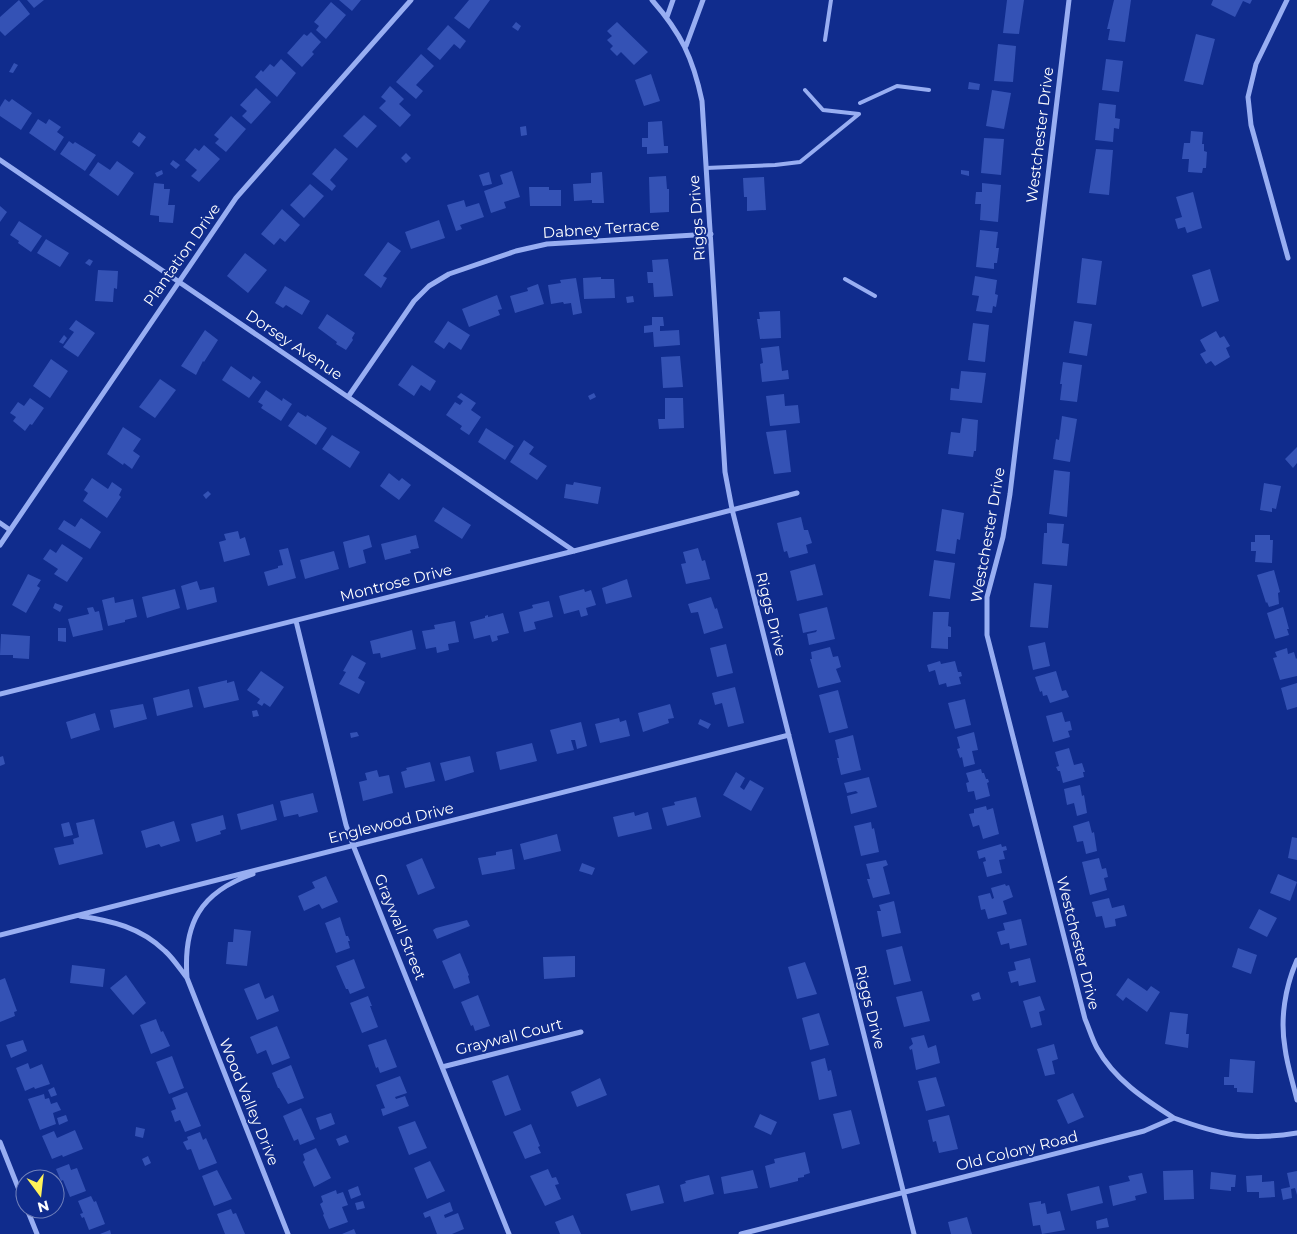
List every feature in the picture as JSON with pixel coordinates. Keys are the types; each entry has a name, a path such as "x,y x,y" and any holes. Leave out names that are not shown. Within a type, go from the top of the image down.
{"street":[{"name":"Plantation Drive","path":"0,545 236,198 412,0"},
{"name":"Riggs Drive","path":"652,0 667,17 686,46 696,72 702,101 725,472 732,509 914,1234"},
{"path":"667,17 673,0"},
{"path":"686,46 703,0"},
{"name":"Westchester Drive","path":"1069,0 1010,494 1003,537 987,597 987,635 1085,1019 1097,1048 1116,1074 1142,1098 1174,1118"},
{"path":"1287,0 1256,64 1248,97 1251,125 1288,258"},
{"name":"Dorsey Avenue","path":"0,160 574,551"},
{"name":"Dabney Terrace","path":"348,397 414,301 429,286 449,274 516,251 547,244 711,234"},
{"name":"Montrose Drive","path":"0,694 574,551 797,493"},
{"path":"0,523 10,530"},
{"name":"Graywall Street","path":"296,621 346,825 509,1234"},
{"name":"Englewood Drive","path":"0,935 789,735"},
{"name":"Wood Valley Drive","path":"187,978 186,956 188,935 196,916 207,901 220,889 236,880 288,862"},
{"name":"Wood Valley Drive","path":"76,916 113,921 141,932 165,951 187,978 288,1234"},
{"path":"1297,960 1286,995 1283,1021 1284,1047 1297,1100"},
{"name":"Graywall Court","path":"442,1067 581,1032"},
{"path":"1174,1118 1207,1130 1240,1136 1272,1137 1297,1133"},
{"name":"Old Colony Road","path":"741,1234 1144,1131 1174,1118"},
{"path":"0,1142 15,1180"},
{"path":"31,1219 37,1234"}],"lane":[{"path":"825,40 831,0"},
{"path":"860,103 897,86 929,90"},
{"path":"706,168 800,162 859,114 823,110 805,90"},
{"path":"845,279 875,296"}],"building":[{"path":"19,0 30,14 5,36 0,31 0,17"},
{"path":"27,0 44,0 34,8"},
{"path":"339,0 361,0 352,11"},
{"path":"469,0 490,0 469,29 454,18"},
{"path":"1007,0 1024,0 1019,34 1003,33"},
{"path":"1114,0 1131,0 1125,42 1108,40 1110,29 1107,29"},
{"path":"1213,0 1252,0 1250,4 1243,1 1235,17 1211,5"},
{"path":"331,2 346,15 326,39 316,30 319,26 314,22"},
{"path":"516,22 521,26 518,31 512,27"},
{"path":"617,22 648,52 634,65 621,52 617,56 610,49 613,46 607,40 612,36 607,31"},
{"path":"448,25 466,41 460,49 454,44 440,60 427,49"},
{"path":"311,32 321,42 312,52 314,54 302,67 287,53 304,34 307,36"},
{"path":"1196,34 1215,39 1203,85 1184,81"},
{"path":"998,44 1016,46 1013,82 994,81"},
{"path":"421,54 434,66 416,85 423,91 416,99 396,82"},
{"path":"281,59 296,73 277,97 255,77 270,64 274,67"},
{"path":"1106,59 1123,61 1119,92 1102,90"},
{"path":"14,63 18,65 13,73 9,72"},
{"path":"651,74 660,101 644,106 635,80"},
{"path":"969,82 980,84 979,90 968,89"},
{"path":"390,86 404,99 399,104 411,115 400,127 379,108 386,101 381,97"},
{"path":"256,88 271,102 251,124 242,116 247,111 240,105"},
{"path":"992,90 1011,93 1004,129 986,126"},
{"path":"5,99 9,102 12,99 32,113 21,130 0,116 0,107"},
{"path":"1099,103 1116,105 1115,118 1120,119 1119,129 1114,128 1113,142 1095,140"},
{"path":"364,115 377,126 357,148 343,136"},
{"path":"231,116 246,129 226,152 215,143 219,139 214,135"},
{"path":"38,119 46,124 49,119 61,127 57,132 64,137 55,151 29,133"},
{"path":"662,121 664,146 668,146 668,153 647,154 647,147 642,147 642,138 648,138 648,122"},
{"path":"526,126 527,135 521,136 520,127"},
{"path":"1191,131 1203,132 1202,144 1204,144 1204,151 1207,152 1206,168 1203,168 1202,173 1188,172 1189,159 1182,159 1184,143 1190,143"},
{"path":"139,132 146,137 139,147 132,142"},
{"path":"984,138 1004,139 1001,175 981,173"},
{"path":"69,141 73,144 75,142 96,155 85,171 60,154"},
{"path":"204,145 220,159 199,182 191,176 197,170 185,160 195,148 199,151"},
{"path":"335,148 348,159 330,180 336,186 332,191 312,174"},
{"path":"1096,149 1113,150 1109,195 1089,193"},
{"path":"406,153 411,158 406,163 401,158"},
{"path":"173,160 180,165 176,169 170,164"},
{"path":"117,161 134,173 118,196 89,175 98,162 110,170"},
{"path":"162,170 163,174 157,177 155,173"},
{"path":"961,170 969,171 969,176 961,174"},
{"path":"512,171 520,197 504,202 506,208 491,213 484,191 503,184 500,175"},
{"path":"489,172 492,184 483,186 479,175"},
{"path":"602,172 604,203 592,203 592,200 574,201 573,184 591,183 591,173"},
{"path":"666,176 667,189 669,189 669,212 650,213 649,177"},
{"path":"764,177 766,210 747,211 747,197 744,197 743,178"},
{"path":"154,183 164,184 164,189 170,189 168,205 175,205 173,223 159,222 159,216 150,215"},
{"path":"982,183 1001,185 998,222 980,220 981,204 975,204 976,192 982,192"},
{"path":"310,184 324,196 304,218 290,205"},
{"path":"529,187 549,187 549,190 561,190 561,206 530,206"},
{"path":"1193,192 1202,228 1187,233 1185,227 1178,229 1175,219 1182,217 1176,197"},
{"path":"464,200 466,207 479,203 484,217 460,225 462,229 456,231 447,205"},
{"path":"0,206 7,212 0,222"},
{"path":"282,209 300,225 285,242 280,238 274,245 261,234"},
{"path":"439,220 445,238 411,249 405,232"},
{"path":"19,221 42,236 31,252 10,235"},
{"path":"980,230 998,232 996,248 999,248 997,263 994,263 994,269 976,267"},
{"path":"46,239 69,253 60,267 37,253"},
{"path":"388,242 401,251 383,276 387,278 381,288 364,275"},
{"path":"245,253 267,270 248,293 227,276"},
{"path":"1082,258 1102,261 1096,305 1077,303"},
{"path":"89,259 93,261 90,266 85,263"},
{"path":"668,259 673,296 654,297 653,283 648,283 647,272 653,272 652,260"},
{"path":"1210,269 1219,301 1202,307 1192,275"},
{"path":"98,270 118,271 117,289 114,288 113,302 95,301"},
{"path":"975,276 997,280 995,294 998,295 996,307 993,306 992,313 976,311 979,296 972,295"},
{"path":"601,277 601,279 614,279 615,298 584,299 583,278"},
{"path":"576,278 582,313 573,315 571,303 551,304 548,285 561,283 560,280"},
{"path":"538,284 544,304 515,313 510,296 528,291 527,288"},
{"path":"285,286 310,301 302,315 286,305 283,308 275,303"},
{"path":"497,295 502,309 498,310 500,315 469,327 462,309"},
{"path":"633,296 634,302 627,303 626,297"},
{"path":"780,311 781,338 760,339 757,319 760,319 759,312"},
{"path":"327,314 355,333 352,338 353,340 346,350 318,328"},
{"path":"652,317 663,317 664,326 660,326 660,331 679,330 680,345 654,347 653,332 644,333 644,326 652,325"},
{"path":"76,320 95,333 78,357 63,347 74,332 69,329"},
{"path":"448,321 470,335 461,350 449,342 444,349 434,342"},
{"path":"1074,321 1092,324 1087,356 1069,353"},
{"path":"973,323 989,325 985,362 968,360"},
{"path":"205,330 218,340 203,361 196,375 181,366"},
{"path":"1216,331 1220,338 1224,336 1230,346 1226,348 1230,357 1215,366 1211,361 1206,364 1200,354 1206,351 1200,340"},
{"path":"64,335 67,338 63,344 59,342"},
{"path":"779,346 782,371 788,370 789,379 762,382 760,364 763,363 761,348"},
{"path":"680,356 683,387 663,388 661,357"},
{"path":"51,359 68,371 50,398 33,386"},
{"path":"1063,362 1082,365 1077,402 1060,400"},
{"path":"412,365 436,381 430,391 421,385 414,396 398,385"},
{"path":"231,366 251,380 253,376 261,382 249,398 222,380"},
{"path":"961,371 986,373 982,403 950,400 951,388 959,389"},
{"path":"160,379 176,390 155,418 139,407"},
{"path":"266,390 282,401 283,398 292,404 281,421 261,408 263,405 258,402"},
{"path":"461,393 476,403 471,410 481,417 469,435 460,429 462,426 446,415 455,402 460,405 463,401 457,397"},
{"path":"594,393 596,397 590,400 588,396"},
{"path":"784,394 785,406 798,405 800,423 770,426 766,396"},
{"path":"30,398 44,408 32,425 30,424 25,431 13,421 16,417 10,413 18,402 24,406"},
{"path":"665,398 683,398 684,428 659,429 658,419 665,419"},
{"path":"298,412 306,417 307,415 327,428 316,445 288,426"},
{"path":"1062,416 1077,419 1070,462 1053,459 1056,439 1059,440"},
{"path":"962,418 978,420 976,451 974,451 973,457 948,454 951,432 960,433"},
{"path":"123,427 141,439 133,451 140,456 132,469 107,454"},
{"path":"486,428 514,446 505,460 478,442"},
{"path":"786,430 791,472 774,474 766,432"},
{"path":"332,435 360,452 350,468 322,449"},
{"path":"524,440 534,447 529,454 547,466 537,480 510,462"},
{"path":"1297,447 1297,463 1293,468 1285,459"},
{"path":"1054,470 1070,472 1067,517 1049,514"},
{"path":"389,473 399,481 402,478 411,485 399,500 380,486"},
{"path":"92,478 108,489 112,482 122,489 119,495 121,497 107,518 83,501 88,493 84,490"},
{"path":"574,482 601,487 598,504 564,498 566,484 573,485"},
{"path":"1264,483 1281,486 1276,509 1272,508 1272,512 1260,510"},
{"path":"208,491 211,494 206,499 203,495"},
{"path":"443,507 471,525 462,539 434,521"},
{"path":"942,509 964,513 960,540 957,539 955,554 936,551"},
{"path":"801,517 804,530 808,530 812,543 806,545 808,553 789,558 787,551 784,552 777,523"},
{"path":"81,518 101,532 90,549 58,529 64,520 75,527"},
{"path":"1047,523 1064,524 1062,543 1069,544 1067,566 1042,564 1044,533 1047,533"},
{"path":"238,531 240,539 245,537 250,555 224,562 219,542 226,540 224,534"},
{"path":"369,535 372,547 363,550 366,563 349,568 343,542"},
{"path":"416,535 419,548 410,550 411,553 385,560 381,544"},
{"path":"1255,535 1270,535 1270,540 1273,540 1272,563 1255,562 1256,551 1251,551 1251,542 1255,542"},
{"path":"62,544 83,558 67,582 54,574 58,569 43,559 50,549 56,553"},
{"path":"288,548 296,578 268,586 264,572 283,565 279,550"},
{"path":"698,548 702,561 705,560 710,579 686,584 681,564 686,563 683,552"},
{"path":"334,551 339,569 305,579 300,560"},
{"path":"934,560 955,563 950,599 929,596"},
{"path":"815,564 823,595 797,601 790,571"},
{"path":"1274,570 1280,592 1278,593 1279,604 1269,607 1257,575"},
{"path":"28,574 41,580 37,586 40,588 26,613 12,605"},
{"path":"627,579 632,597 606,604 602,588"},
{"path":"197,581 200,590 214,587 217,602 187,610 181,586"},
{"path":"1034,583 1052,585 1048,628 1030,627"},
{"path":"175,589 180,608 147,618 142,597"},
{"path":"584,589 585,592 591,590 596,605 586,608 588,615 581,617 579,610 564,614 559,596"},
{"path":"114,597 115,603 133,599 137,617 108,626 102,600"},
{"path":"711,597 715,609 717,608 723,628 704,634 698,612 691,613 688,604"},
{"path":"549,601 553,617 534,622 536,629 524,632 519,612 533,608 532,605"},
{"path":"55,603 63,606 60,612 53,608"},
{"path":"93,607 95,612 99,611 103,630 73,637 68,619 89,614 87,608"},
{"path":"827,607 835,639 809,645 807,634 817,630 803,633 799,614"},
{"path":"1283,607 1289,635 1275,639 1267,613"},
{"path":"933,612 949,612 948,626 951,627 951,637 948,637 948,649 931,648"},
{"path":"503,613 509,633 497,636 498,640 492,642 490,635 474,639 470,622 485,618 488,615 488,617"},
{"path":"455,621 459,642 448,644 449,650 437,653 436,647 426,649 422,631 435,629 434,625"},
{"path":"58,628 66,628 66,642 58,641"},
{"path":"412,630 416,649 381,658 380,653 373,654 370,641"},
{"path":"1,634 30,636 29,659 13,658 13,655 0,655"},
{"path":"1045,642 1050,666 1033,670 1028,646"},
{"path":"726,644 733,673 717,677 710,648"},
{"path":"830,647 833,657 838,656 841,667 836,669 841,682 818,688 810,659 812,659 811,652"},
{"path":"1287,648 1288,654 1294,652 1297,658 1297,676 1280,680 1273,658 1277,657 1275,652"},
{"path":"352,655 366,663 358,678 365,682 359,694 339,684 346,672 343,671"},
{"path":"940,661 941,664 955,661 958,672 961,672 962,676 959,677 961,684 947,687 946,683 939,685 935,670 929,672 927,665"},
{"path":"261,671 284,687 270,707 264,703 262,706 257,703 260,699 247,690"},
{"path":"1056,671 1062,691 1066,690 1069,697 1050,703 1047,695 1043,696 1042,691 1040,692 1035,677"},
{"path":"227,680 227,683 234,681 239,700 204,708 198,687"},
{"path":"1297,683 1297,707 1287,710 1281,688"},
{"path":"735,687 744,723 728,727 722,703 715,705 712,693"},
{"path":"189,689 193,707 157,716 153,698"},
{"path":"838,690 848,728 829,733 819,695"},
{"path":"965,699 971,725 955,729 948,703"},
{"path":"143,704 147,719 114,728 110,710"},
{"path":"670,704 674,718 668,719 669,723 643,732 638,713"},
{"path":"257,710 259,716 253,717 252,711"},
{"path":"1062,712 1065,722 1070,721 1072,730 1068,731 1070,737 1053,742 1046,716"},
{"path":"95,713 100,730 71,739 66,722"},
{"path":"619,718 620,722 626,720 630,736 600,743 595,724"},
{"path":"700,719 711,724 708,729 698,724"},
{"path":"581,722 587,746 577,749 575,740 571,740 574,750 557,754 550,730"},
{"path":"357,732 359,736 351,738 350,733"},
{"path":"974,732 978,750 972,751 975,764 964,767 962,757 960,758 957,749 960,748 957,737"},
{"path":"853,735 861,770 841,775 835,740"},
{"path":"532,743 537,761 500,770 496,752"},
{"path":"1069,748 1074,765 1082,763 1085,772 1083,772 1084,777 1063,783 1060,771 1056,767 1059,766 1055,752"},
{"path":"3,756 5,764 0,766 0,757"},
{"path":"470,756 474,772 445,781 440,763"},
{"path":"430,762 435,781 405,788 401,772 407,770 406,768"},
{"path":"981,769 989,782 987,783 990,796 976,800 974,791 968,792 966,783 969,782 966,773"},
{"path":"377,770 379,777 389,775 393,793 363,801 359,782 367,780 365,773"},
{"path":"736,772 745,778 740,787 744,790 750,780 764,788 751,811 723,795"},
{"path":"869,777 877,807 851,814 847,796 858,793 856,791 847,793 844,783"},
{"path":"1080,785 1087,813 1077,816 1074,803 1067,805 1064,789"},
{"path":"313,793 318,812 299,817 298,814 284,817 280,801"},
{"path":"696,797 701,817 667,826 662,808 675,805 674,802"},
{"path":"273,804 277,820 241,830 237,814"},
{"path":"986,806 987,810 993,808 999,834 983,839 979,825 973,827 969,814 974,813 974,809"},
{"path":"634,812 635,816 648,812 652,829 618,837 613,817"},
{"path":"223,815 226,829 220,831 221,834 196,842 191,824"},
{"path":"94,819 103,854 59,865 54,848 74,844 73,839 79,837 76,823"},
{"path":"174,821 180,841 161,847 159,844 146,848 141,831"},
{"path":"1089,821 1092,833 1094,832 1097,851 1086,854 1083,841 1077,842 1073,826"},
{"path":"69,822 73,835 64,837 61,824"},
{"path":"871,822 879,852 861,856 854,826"},
{"path":"557,834 561,851 524,860 520,844"},
{"path":"1292,837 1297,838 1297,860 1288,858"},
{"path":"1001,844 1002,847 1006,846 1007,850 1003,851 1005,859 999,860 1002,873 987,877 983,862 986,861 985,857 979,859 977,851"},
{"path":"512,849 515,869 482,875 478,858 496,855 496,852"},
{"path":"422,858 435,888 418,895 406,865"},
{"path":"1099,858 1102,869 1106,868 1108,877 1104,878 1107,890 1090,895 1082,862"},
{"path":"886,860 888,865 883,867 890,894 873,898 867,879 870,879 866,864"},
{"path":"582,863 595,868 592,875 579,871"},
{"path":"1278,874 1297,882 1290,901 1270,893"},
{"path":"326,876 338,902 322,909 319,904 304,911 298,896 315,888 312,882"},
{"path":"1005,884 1006,886 1009,885 1013,897 1003,901 1007,914 988,919 985,909 981,910 978,896 990,893 992,899 994,898 991,888"},
{"path":"1109,898 1112,908 1124,905 1127,916 1115,919 1116,926 1105,928 1102,916 1096,917 1092,902"},
{"path":"894,901 901,933 882,937 877,911 881,911 879,905"},
{"path":"1259,909 1277,918 1267,937 1249,928"},
{"path":"340,917 346,936 348,936 350,941 348,941 350,948 336,953 325,923"},
{"path":"1021,919 1027,945 1010,949 1009,943 1001,945 997,932 1005,930 1003,923"},
{"path":"467,920 470,926 437,939 433,930 436,928"},
{"path":"234,929 251,931 247,966 226,964 228,942 233,942"},
{"path":"902,946 911,981 894,985 886,950"},
{"path":"1238,948 1257,955 1251,974 1232,967"},
{"path":"460,953 469,975 470,983 454,989 442,961"},
{"path":"575,956 575,977 544,979 543,957"},
{"path":"1030,958 1036,982 1019,986 1018,981 1011,983 1008,972 1016,970 1014,962"},
{"path":"354,959 365,988 350,994 336,966"},
{"path":"805,962 817,994 797,999 788,967"},
{"path":"72,965 105,969 103,987 70,983"},
{"path":"126,975 146,1003 133,1015 110,988"},
{"path":"5,978 17,1011 14,1012 15,1016 0,1022 0,980"},
{"path":"1128,978 1147,991 1151,986 1160,992 1147,1012 1126,997 1123,1001 1116,995"},
{"path":"259,983 265,999 273,995 279,1011 257,1020 244,989"},
{"path":"922,991 930,1021 904,1027 896,997"},
{"path":"979,992 981,999 973,1001 971,995"},
{"path":"478,995 490,1026 475,1031 461,1002"},
{"path":"368,996 378,1027 362,1033 350,1003"},
{"path":"1040,996 1045,1010 1039,1012 1042,1025 1031,1028 1023,1001"},
{"path":"1170,1012 1188,1014 1186,1034 1189,1034 1188,1048 1165,1044"},
{"path":"819,1013 829,1045 810,1050 802,1018"},
{"path":"156,1019 161,1032 163,1031 170,1046 151,1054 140,1025"},
{"path":"277,1026 290,1058 272,1065 266,1050 257,1054 250,1037"},
{"path":"924,1035 928,1048 936,1045 940,1063 916,1070 912,1049 910,1050 909,1047 913,1044 911,1038"},
{"path":"386,1039 397,1067 380,1073 378,1067 376,1068 368,1045"},
{"path":"23,1040 27,1051 11,1058 6,1045"},
{"path":"1054,1044 1058,1059 1052,1061 1055,1074 1045,1076 1037,1049"},
{"path":"172,1056 184,1088 169,1094 156,1062"},
{"path":"825,1058 828,1071 831,1070 837,1096 819,1100 811,1062"},
{"path":"1230,1059 1255,1061 1253,1093 1237,1092 1237,1088 1234,1088 1234,1085 1224,1085 1224,1077 1229,1077"},
{"path":"28,1063 30,1069 42,1064 50,1084 25,1091 16,1068"},
{"path":"291,1065 304,1098 288,1104 278,1088 272,1073"},
{"path":"508,1075 521,1110 505,1116 492,1081"},
{"path":"400,1076 407,1093 395,1097 396,1099 405,1096 409,1106 383,1116 381,1109 385,1108 376,1085"},
{"path":"936,1077 945,1106 926,1111 918,1081"},
{"path":"600,1078 607,1095 577,1107 571,1092"},
{"path":"54,1087 57,1095 51,1097 48,1090"},
{"path":"187,1092 201,1126 185,1132 180,1120 175,1122 171,1111 176,1109 172,1098"},
{"path":"1073,1093 1084,1117 1068,1124 1057,1100"},
{"path":"44,1094 45,1099 49,1098 51,1104 57,1102 61,1110 53,1113 56,1124 40,1130 28,1099"},
{"path":"301,1108 315,1139 300,1145 298,1139 294,1141 283,1116"},
{"path":"851,1110 860,1144 842,1149 833,1114"},
{"path":"331,1113 335,1124 320,1130 316,1118"},
{"path":"760,1114 777,1122 771,1135 754,1127"},
{"path":"66,1115 68,1121 59,1125 57,1118"},
{"path":"949,1115 958,1149 939,1153 936,1141 933,1142 928,1120"},
{"path":"415,1121 427,1148 409,1155 398,1127"},
{"path":"531,1124 541,1153 525,1159 513,1132"},
{"path":"136,1127 145,1129 143,1138 135,1136"},
{"path":"75,1130 83,1149 52,1159 42,1136 54,1131 57,1138"},
{"path":"200,1132 203,1140 206,1138 217,1163 199,1170 191,1149 187,1150 183,1142 188,1140 187,1137"},
{"path":"346,1135 349,1142 339,1146 336,1139"},
{"path":"316,1148 331,1178 314,1187 303,1162 305,1160 303,1154"},
{"path":"805,1152 810,1173 798,1178 798,1181 770,1188 765,1166 775,1163 774,1159"},
{"path":"148,1156 151,1163 145,1166 142,1159"},
{"path":"430,1161 445,1191 427,1199 414,1168"},
{"path":"69,1164 71,1170 77,1168 86,1191 70,1197 65,1185 65,1169 56,1169"},
{"path":"548,1169 552,1178 556,1177 559,1184 555,1185 561,1199 545,1206 530,1176"},
{"path":"217,1170 232,1199 214,1206 202,1176"},
{"path":"753,1170 758,1188 724,1194 721,1177"},
{"path":"1193,1170 1194,1199 1164,1200 1163,1171"},
{"path":"1297,1171 1297,1195 1295,1188 1291,1189 1292,1198 1283,1200 1281,1189 1290,1187 1287,1173"},
{"path":"1211,1172 1236,1175 1235,1187 1231,1187 1231,1191 1210,1189"},
{"path":"1142,1173 1147,1193 1135,1196 1136,1200 1113,1206 1109,1186 1130,1181 1128,1176"},
{"path":"709,1175 714,1194 684,1202 680,1185 686,1183 685,1181"},
{"path":"1262,1175 1262,1182 1274,1181 1275,1197 1259,1198 1259,1192 1247,1192 1246,1176"},
{"path":"659,1185 664,1203 631,1211 626,1194"},
{"path":"358,1186 361,1195 351,1199 348,1190"},
{"path":"1099,1186 1103,1203 1071,1211 1067,1194"},
{"path":"336,1190 337,1194 343,1192 348,1205 342,1207 348,1222 329,1229 320,1204 323,1202 321,1196"},
{"path":"91,1196 94,1202 96,1201 105,1224 89,1230 84,1217 82,1218 80,1214 83,1213 78,1201"},
{"path":"363,1201 365,1208 357,1210 355,1203"},
{"path":"1041,1201 1041,1204 1045,1203 1047,1214 1060,1211 1065,1230 1042,1234 1040,1225 1033,1226 1029,1203"},
{"path":"450,1202 453,1211 444,1215 445,1218 458,1213 464,1229 452,1234 437,1234 430,1216 425,1218 423,1213"},
{"path":"231,1209 233,1214 236,1213 245,1234 225,1234 217,1214"},
{"path":"573,1215 581,1234 560,1234 555,1222"},
{"path":"967,1217 972,1234 951,1234 948,1222"},
{"path":"1107,1218 1109,1227 1097,1229 1096,1221"},
{"path":"354,1229 356,1234 342,1234"},
{"path":"110,1230 111,1234 100,1234"}]}
